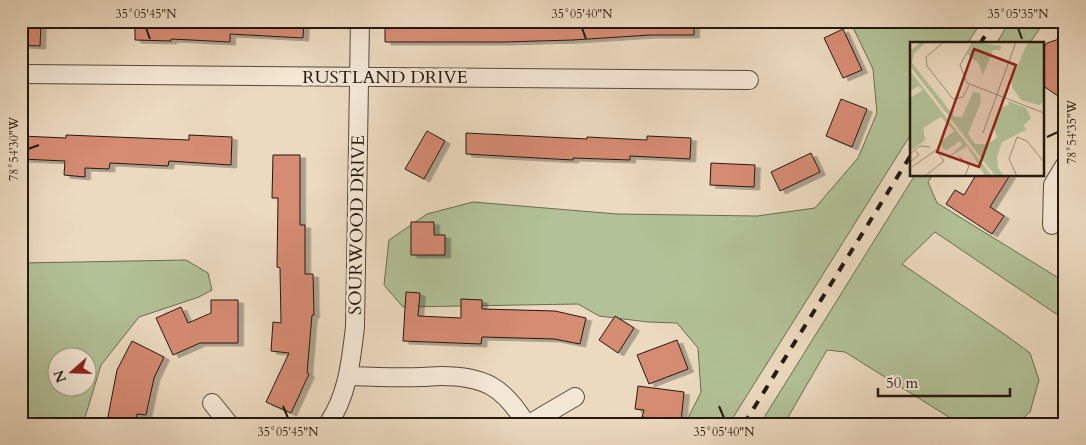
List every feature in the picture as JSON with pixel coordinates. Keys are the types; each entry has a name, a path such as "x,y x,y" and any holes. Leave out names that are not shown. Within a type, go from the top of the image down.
{"street":[{"name":"SOURWOOD DRIVE","path":"328,424 341,398 348,376 355,327 360,21"},
{"name":"RUSTLAND DRIVE","path":"21,74 749,80"},
{"path":"1052,225 1053,185 1065,165"},
{"path":"348,376 439,376 475,379 497,389 507,397 528,424 576,397"},
{"path":"212,403 228,424"}],"green space":[{"path":"850,21 982,21 968,42 910,42 910,136 729,424 685,424 701,392 698,348 677,323 648,322 599,316 578,304 403,307 384,285 389,240 427,214 473,202 617,214 757,216 815,208 858,158 877,113 873,69"},
{"path":"1010,21 1045,21 1030,42 997,42"},
{"path":"914,176 932,176 928,182 937,203 1065,282 1065,320 935,232 902,264 1030,353 1039,380 1030,412 1016,424 960,424 845,352 827,350 784,424 760,424"},
{"path":"186,260 208,273 212,290 199,297 139,317 101,365 98,375 98,348 48,348 48,398 91,398 83,424 21,424 21,263"}],"building":[{"path":"21,21 41,21 40,46 21,45"},
{"path":"135,21 304,21 303,38 230,34 230,42 171,39 171,41 135,40"},
{"path":"385,21 694,21 694,35 650,35 504,42 385,42"},
{"path":"843,29 862,70 843,78 824,38"},
{"path":"1065,37 1065,101 1044,86 1044,47 1047,43"},
{"path":"841,99 867,109 852,147 826,136"},
{"path":"427,131 445,141 424,179 405,169"},
{"path":"466,133 587,139 587,137 647,140 647,136 691,138 690,159 630,156 630,160 573,158 573,160 466,154"},
{"path":"66,135 189,140 189,135 232,137 231,165 169,161 168,166 110,163 109,169 85,168 85,177 64,175 65,161 21,159 21,136 66,138"},
{"path":"811,153 820,172 780,191 771,172"},
{"path":"273,155 300,155 300,225 305,225 305,274 313,274 314,315 312,315 307,373 309,374 291,413 266,402 289,353 271,351 273,322 281,323 280,268 277,267 278,198 272,198"},
{"path":"711,163 755,165 754,187 710,185"},
{"path":"975,176 1009,176 990,207 1004,216 992,234 946,204 955,190 964,195"},
{"path":"411,222 434,222 434,235 445,235 445,255 411,255"},
{"path":"406,292 420,293 418,316 461,318 461,299 482,300 482,309 555,311 586,318 580,344 554,339 482,337 481,344 403,341"},
{"path":"211,300 238,300 238,343 200,343 173,355 156,318 181,307 188,323 211,313"},
{"path":"615,316 634,328 618,353 599,340"},
{"path":"677,340 688,369 649,384 637,355"},
{"path":"132,341 164,357 154,378 146,415 137,414 135,424 107,422 117,370"},
{"path":"638,386 684,392 681,422 642,417 644,410 635,409"}],"railway":[{"path":"981,42 994,21"},
{"path":"744,424 910,157"}]}
